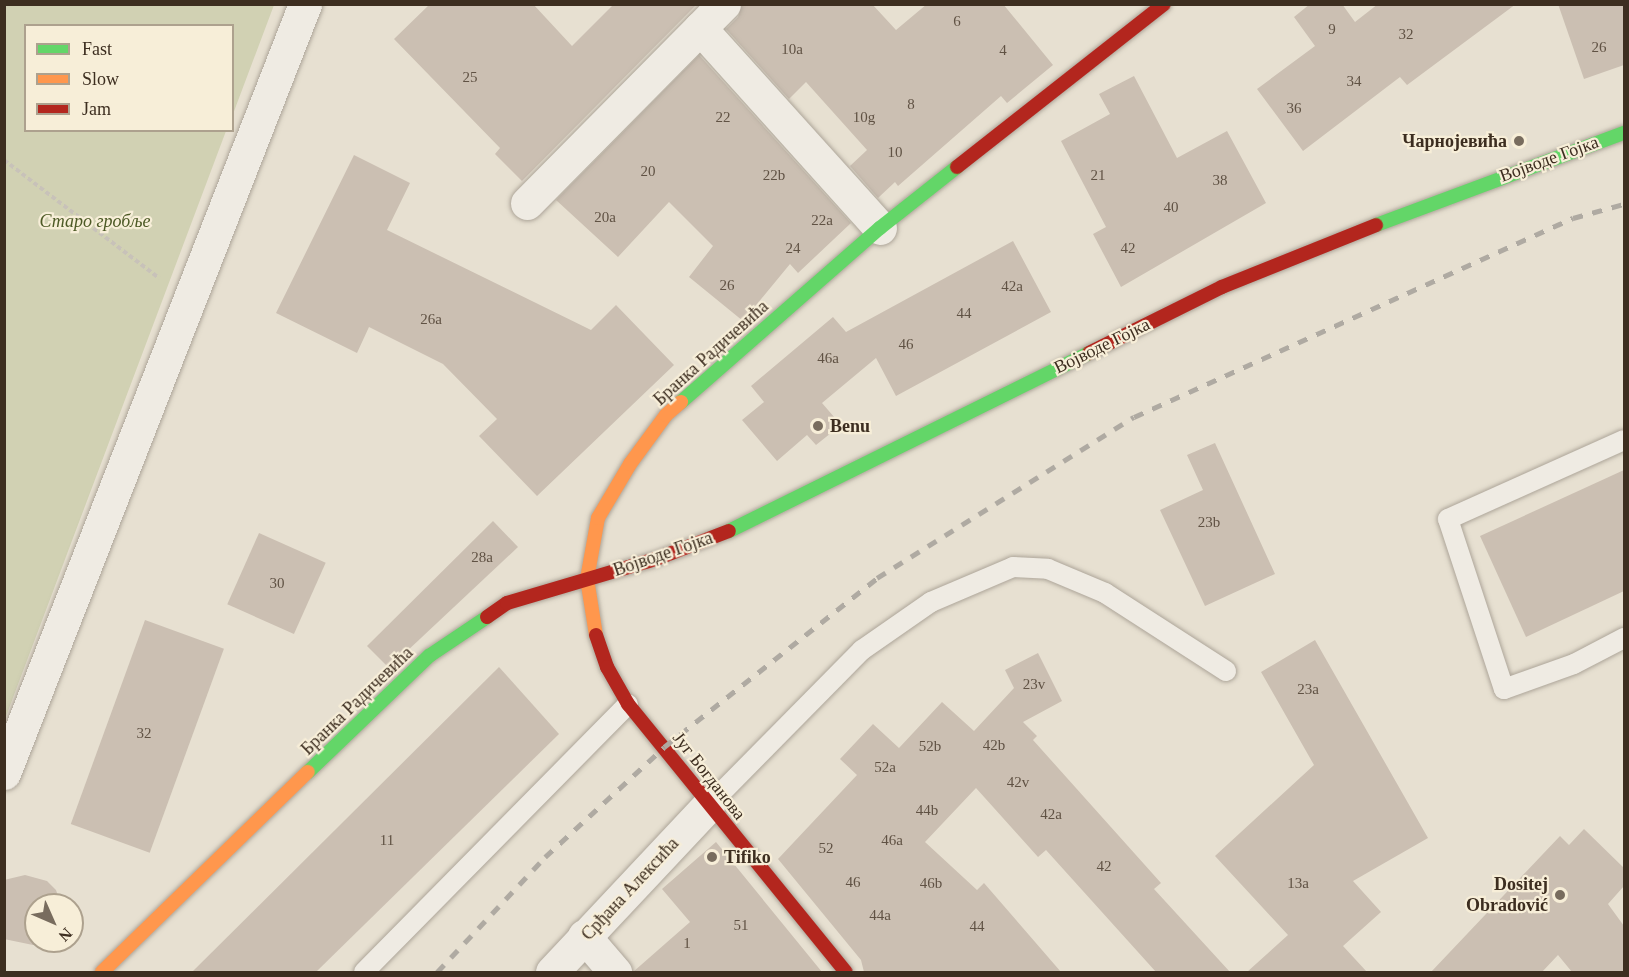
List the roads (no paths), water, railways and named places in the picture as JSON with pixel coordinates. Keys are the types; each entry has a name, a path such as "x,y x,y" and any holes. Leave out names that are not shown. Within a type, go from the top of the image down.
{"street":[{"path":"4,773 305,4"},
{"path":"527,203 724,4"},
{"name":"Бранка Радичевића","path":"102,972 429,656 507,603 587,579 598,518 630,464 666,415 880,228 1164,4"},
{"path":"700,28 880,228"},
{"name":"Војводе Гојка","path":"587,579 656,559 736,528 1222,287 1473,186 1624,133"},
{"name":"Југ Богданова","path":"587,579 593,627 608,667 628,704 708,806 846,972"},
{"name":"Срђана Алексића","path":"552,972 708,806"},
{"path":"584,936 615,972"}],"lane":[{"path":"1624,440 1448,519 1504,689 1574,664 1624,638"},
{"path":"708,806 862,650 931,602 1013,567 1048,569 1105,593 1226,671"},
{"path":"364,972 628,704"}],"railway":[{"path":"437,972 545,857 664,747 877,578 1134,417 1573,218 1624,204"}],"place":[{"name":"Чарнојевића","path":"1519,141"},
{"name":"Benu","path":"818,426"},
{"name":"Tifiko","path":"712,857"},
{"name":"Dositej Obradović","path":"1560,895"}],"park label":[{"name":"Старо гробље","path":"95,221"}]}
